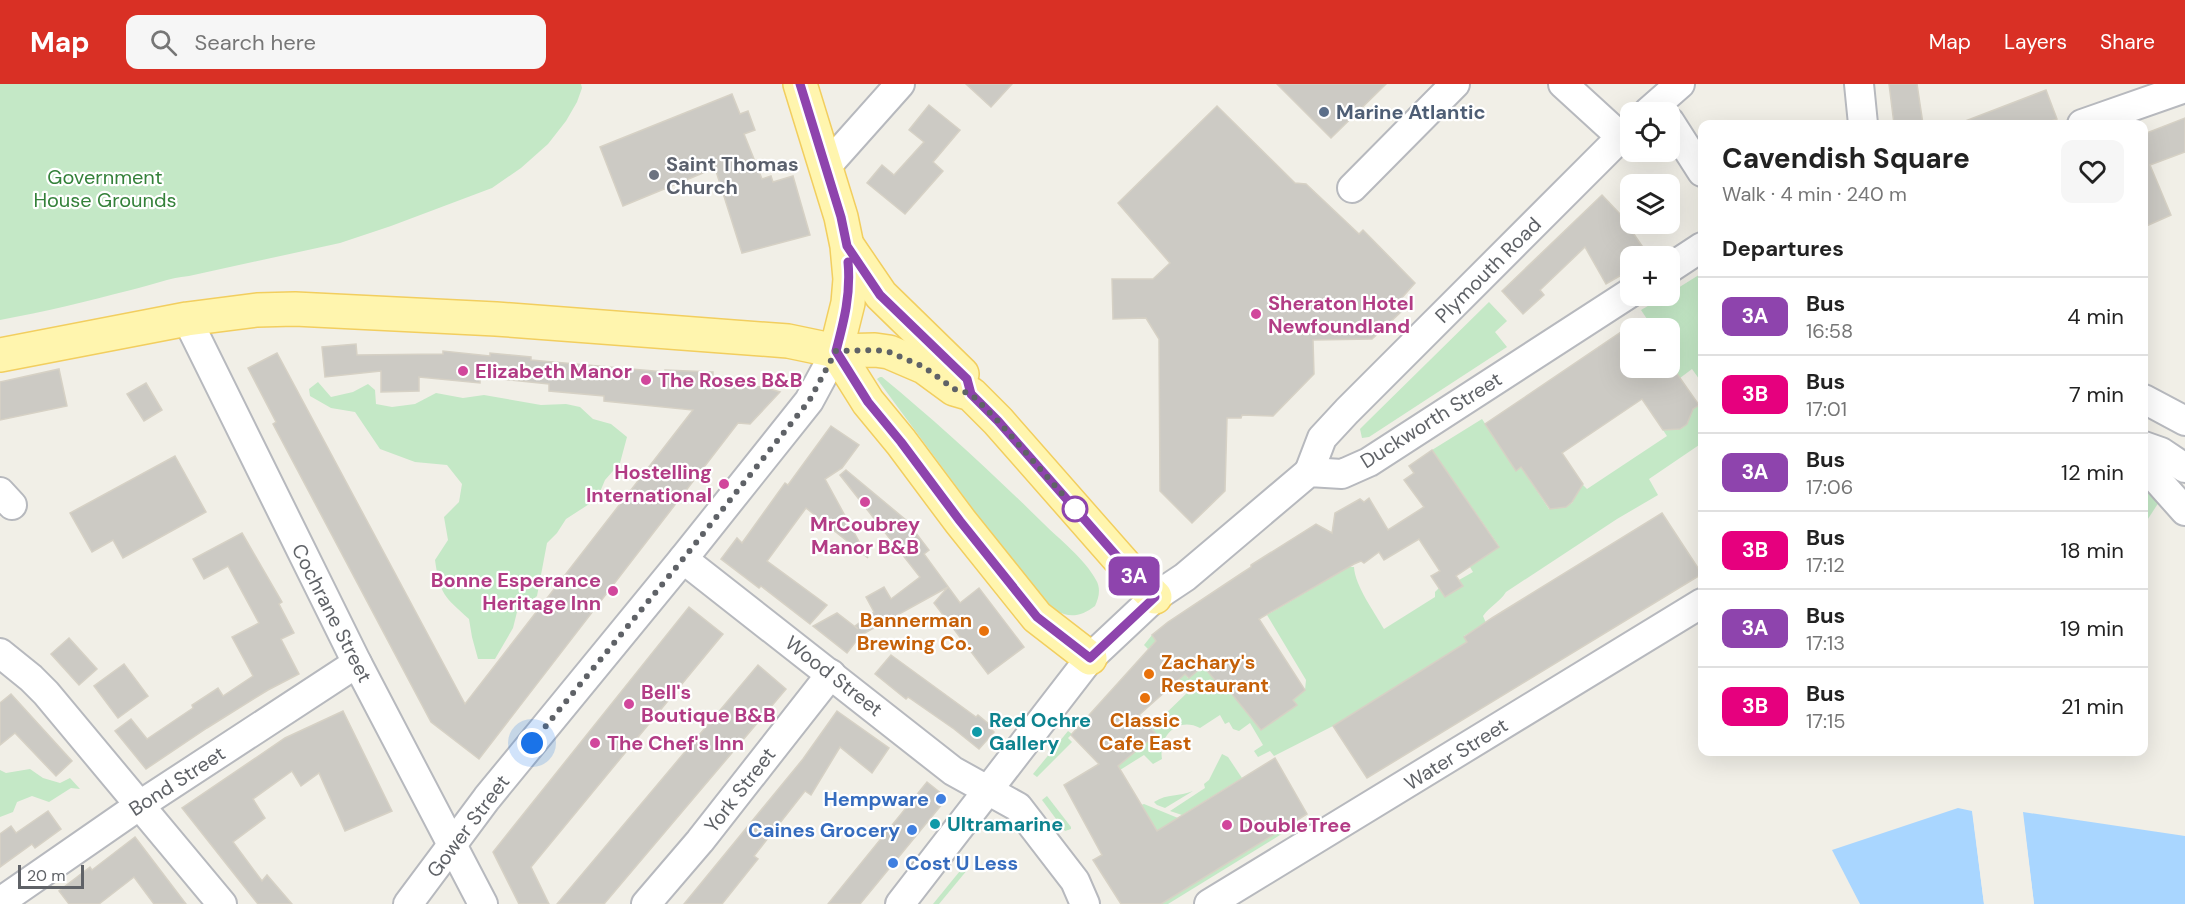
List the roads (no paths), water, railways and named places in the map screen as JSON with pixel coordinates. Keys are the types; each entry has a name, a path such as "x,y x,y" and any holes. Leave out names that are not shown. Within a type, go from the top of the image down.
{"main road":[{"path":"800,84 841,217 847,246 850,279 848,303 836,351 868,402 1037,617 1090,658"},
{"path":"847,246 888,304 967,379 971,394"},
{"path":"0,354 187,319 257,310 295,309 496,319 775,340 836,351 889,352 924,367 954,389 971,394 998,421 1155,597"}],"street":[{"path":"826,167 900,84"},
{"path":"1352,188 1455,84"},
{"path":"1563,84 1620,128"},
{"path":"1667,102 1680,84"},
{"path":"1859,84 1863,120"},
{"path":"2092,120 2175,88"},
{"name":"Plymouth Road","path":"1309,472 1322,438 1335,424 1620,139"},
{"path":"1680,142 1698,167"},
{"path":"1680,261 1698,250"},
{"name":"Duckworth Street","path":"1309,472 1342,474 1369,462 1620,299"},
{"name":"Cochrane Street","path":"187,319 357,663 483,904"},
{"name":"Gower Street","path":"408,904 487,798 809,401 836,351"},
{"path":"2148,401 2185,421"},
{"path":"2148,447 2161,452 2185,468"},
{"path":"2148,469 2185,511"},
{"path":"900,904 1090,658 1155,597 1185,577 1309,472"},
{"name":"Wood Street","path":"683,559 953,771 1018,807 1075,881 1084,904"},
{"name":"Water Street","path":"1209,904 1698,605"},
{"path":"0,653 32,678 46,693 222,904"},
{"name":"Bond Street","path":"0,902 140,805 357,663"},
{"name":"York Street","path":"646,904 700,841 831,674"}],"water":[{"path":"1958,808 1972,811 1984,904 1860,904 1832,850"},
{"path":"2023,812 2185,836 2185,904 2034,904"}],"place":[{"name":"Marine Atlantic","path":"1324,112"},
{"name":"Saint Thomas Church","path":"654,175"},
{"name":"Sheraton Hotel Newfoundland","path":"1256,314"},
{"name":"Elizabeth Manor","path":"463,371"},
{"name":"The Roses B&B","path":"646,380"},
{"name":"Hostelling International","path":"724,484"},
{"name":"MrCoubrey Manor B&B","path":"865,502"},
{"name":"Bonne Esperance Heritage Inn","path":"613,591"},
{"name":"Bannerman Brewing Co.","path":"984,631"},
{"name":"Zachary's Restaurant","path":"1149,674"},
{"name":"Classic Cafe East","path":"1145,698"},
{"name":"Bell's Boutique B&B","path":"629,704"},
{"name":"Red Ochre Gallery","path":"977,732"},
{"name":"The Chef's Inn","path":"595,743"},
{"name":"Hempware","path":"941,799"},
{"name":"Ultramarine","path":"935,824"},
{"name":"DoubleTree","path":"1227,825"},
{"name":"Caines Grocery","path":"912,830"},
{"name":"Cost U Less","path":"893,863"}],"park label":[{"name":"Government House Grounds","path":"105,188"}]}
